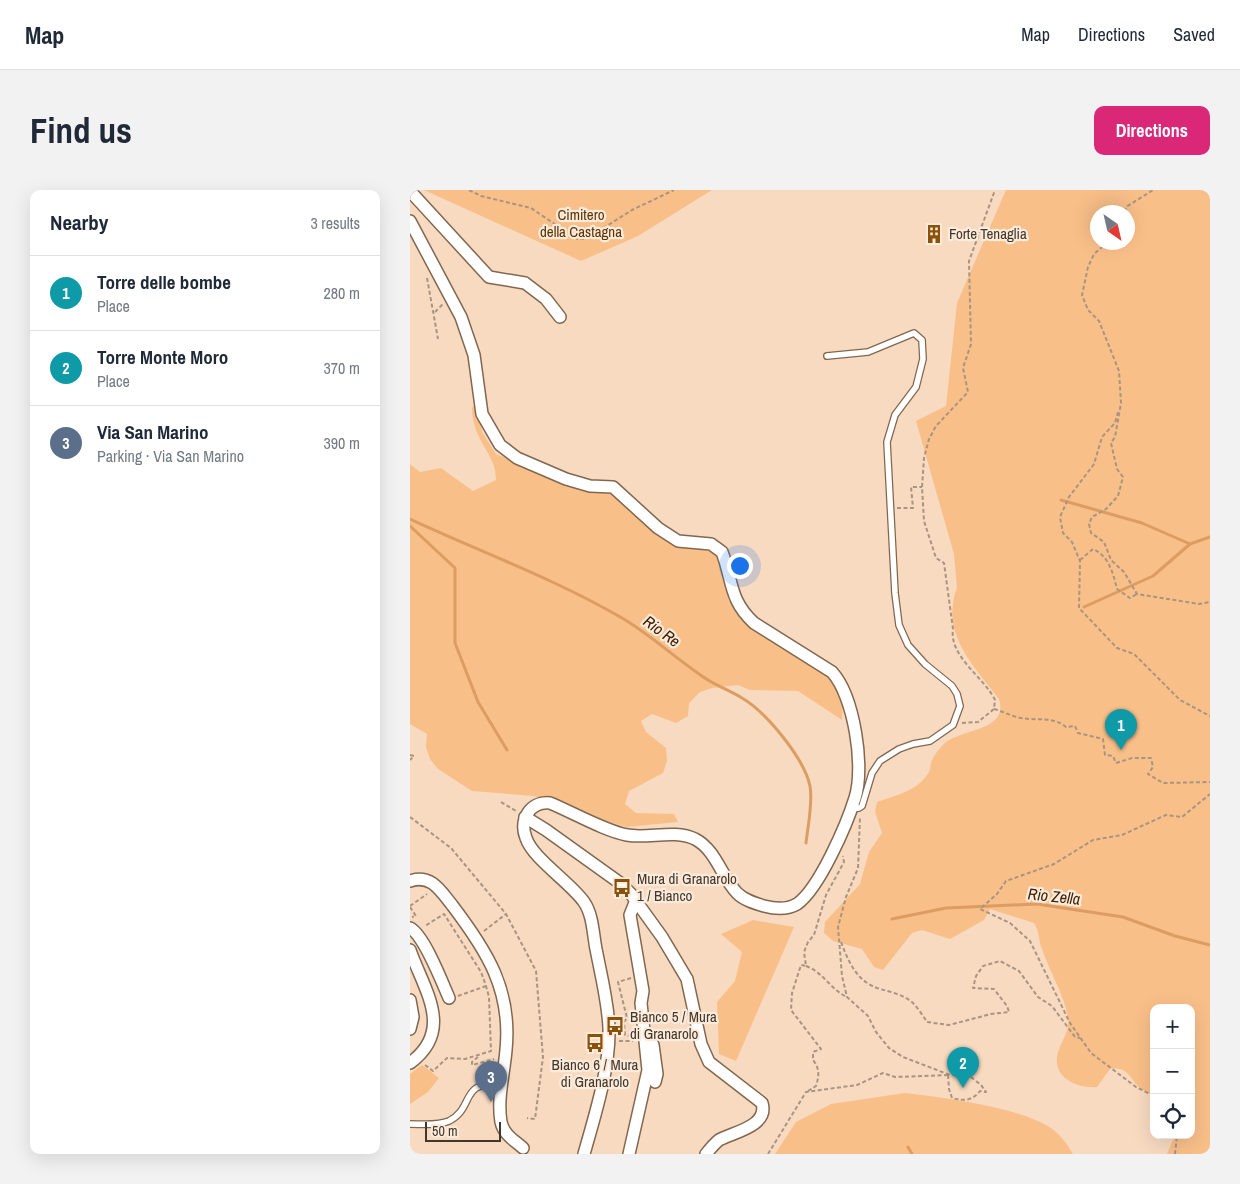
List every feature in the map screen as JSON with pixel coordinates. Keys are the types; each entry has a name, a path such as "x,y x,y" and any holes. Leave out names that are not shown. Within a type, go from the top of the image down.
{"street":[{"path":"410,191 489,277 525,283 546,299 560,318"},
{"path":"410,221 459,312 474,355 482,414 500,445 518,458 566,478 590,486 606,485 612,487 658,528 678,541 717,547 722,552 737,603 743,613 754,623 832,672 838,678 846,695 860,766 855,809 838,839 830,859 806,896 792,906 779,908 756,904 738,894 714,857 694,838 679,835 627,835 550,802 534,806 525,817 524,830 531,847 575,891 589,911 609,1026 607,1050 598,1099 584,1154"},
{"path":"525,817 620,883 636,900 662,937 687,979 701,1044 709,1062 758,1098 764,1109 758,1121 720,1140 706,1154"},
{"path":"410,881 418,878 438,887 476,936 501,988 504,1000 506,1058 500,1103 503,1127 506,1135 523,1148"},
{"path":"636,900 630,915 657,1074 655,1082"},
{"path":"413,930 452,997"},
{"path":"410,950 430,1001 434,1026 424,1051 410,1063"},
{"path":"629,1154 648,1070 640,1031 643,991"},
{"path":"410,1000 413,1017 410,1029"}],"lane":[{"path":"827,356 868,352 914,333 922,340 924,360 916,387 895,415 887,442 898,625 908,644 957,694 960,706 953,725 930,741 913,744 885,756 872,773 864,802 855,809"},
{"path":"410,1124 442,1124 449,1121 460,1111 477,1086 490,1083 502,1084"}],"path":[{"path":"469,190 481,196 531,208 576,239 586,239 632,210 674,190"},
{"path":"953,725 978,722 994,708 995,700 961,656 952,639 953,629 944,563 936,558 924,522 922,487 929,439 936,426 968,392 963,368 971,344 970,262 995,190"},
{"path":"1129,205 1153,190"},
{"path":"1099,250 1094,254 1088,267 1082,295 1088,310 1099,321 1118,371 1121,403 1115,437 1111,443 1117,469 1123,478 1118,496 1106,509 1092,517 1089,524 1091,533 1104,542 1111,560 1124,572 1137,594"},
{"path":"426,274 438,339"},
{"path":"1121,403 1115,423 1102,438 1094,464 1070,497 1060,516 1063,533 1072,542 1080,561 1079,608 1117,648 1134,654 1180,700 1210,716"},
{"path":"890,508 913,508 911,488 922,487"},
{"path":"1080,561 1093,549 1101,552 1113,570 1117,589 1130,598 1137,594 1199,604 1210,602"},
{"path":"994,708 1017,717 1060,722 1066,727 1075,726 1078,733 1103,739 1105,755 1113,756 1116,763 1132,758 1151,758 1153,767 1148,774 1163,783 1210,782"},
{"path":"410,755 414,756 410,760"},
{"path":"1150,1094 1136,1087 1091,1052 1066,1016 1030,941 1010,923 980,909 997,894 1006,881 1054,864 1092,840 1122,835 1166,816 1182,817 1210,794"},
{"path":"502,802 525,817"},
{"path":"855,809 860,858 840,916 838,934 850,964 860,977 877,988 894,993 913,1003 927,1022 948,1026 991,1014 1009,1012 1007,1006 994,989 973,988 976,976 983,966 1000,961 1019,971 1038,997 1052,1006 1075,1037 1082,1039"},
{"path":"410,817 450,848 506,914 536,971 543,1057 541,1088 535,1119 527,1118"},
{"path":"806,966 804,952 808,942 814,935 826,896 844,862 838,839"},
{"path":"410,917 416,916 410,906 438,887"},
{"path":"413,930 444,914 481,972 490,997 491,1051 466,1059 447,1058 433,1071 422,1063"},
{"path":"486,929 506,914"},
{"path":"840,940 842,976 847,997"},
{"path":"768,1154 806,1092 816,1086 818,1067 813,1060 813,1052 821,1050 791,1010 792,993 801,966 815,969 839,994 847,997 868,1016 876,1032 889,1048 903,1057 949,1075"},
{"path":"637,978 618,982 627,1018 624,1022 625,1035 629,1036 630,1031 640,1031"},
{"path":"452,997 486,986"},
{"path":"609,1026 618,1026 618,1040 633,1042 634,1033 640,1031"},
{"path":"481,1055 472,1062 472,1065 506,1058"},
{"path":"806,1092 857,1085 883,1073 895,1077 967,1074 981,1085 986,1092 980,1091 975,1098 964,1101 952,1098 948,1089 949,1075"},
{"path":"1175,1154 1177,1139"}],"green space":[{"name":"Cimitero della Castagna","path":"424,190 712,190 638,236 581,261"},
{"path":"1006,190 1210,190 1210,1154 1167,1154 1173,1139 1195,1139 1195,1004 1150,1004 1150,1094 1120,1069 1110,1069 1097,1087 1083,1086 1064,1077 1057,1065 1058,1052 1068,1028 1068,1017 1034,923 990,909 984,920 950,939 922,930 912,933 883,970 874,967 862,949 833,941 824,933 825,922 860,884 869,852 882,833 875,812 877,802 906,792 919,784 929,772 933,758 944,743 991,723 997,717 1000,709 999,699 966,655 955,631 952,618 957,589 954,554 916,421 946,406 957,303"},
{"path":"478,403 482,432 496,454 584,490 610,491 681,546 713,552 720,562 729,601 744,622 832,677 843,700 842,720 798,691 750,690 738,685 712,688 700,692 689,703 688,716 676,723 652,714 641,721 646,732 666,748 667,761 663,773 629,791 625,804 636,813 674,814 678,822 627,827 606,821 570,805 533,796 472,791 438,769 430,759 426,747 427,734 410,724 410,464 420,472 441,468 473,491 496,480 492,462 473,419 472,407"},
{"path":"753,920 794,927 736,1061 719,1054 717,1002 735,981 742,952 721,934"},
{"path":"422,1065 439,1078 428,1092 410,1104 410,1074"},
{"path":"905,1093 940,1097 998,1108 1033,1119 1056,1132 1073,1154 775,1154 796,1122 831,1104"}],"waterway":[{"path":"1061,500 1142,523 1190,544 1210,537"},
{"name":"Rio Re","path":"410,519 544,578 597,604 633,625 707,679 752,705 783,737 800,762 806,775 810,786 811,800 806,843"},
{"path":"410,526 455,568 455,643 478,702 507,750"},
{"path":"1084,607 1153,576 1190,544"},
{"name":"Rio Zella","path":"892,919 946,908 1037,904 1123,917 1175,936 1210,945"},
{"path":"908,1147 912,1154"}],"place":[{"name":"Forte Tenaglia","path":"934,234"},
{"name":"Torre delle bombe","path":"1121,750"},
{"name":"Mura di Granarolo 1 / Bianco","path":"622,888"},
{"name":"Bianco 5 / Mura di Granarolo","path":"615,1026"},
{"name":"Bianco 6 / Mura di Granarolo","path":"595,1043"},
{"name":"Torre Monte Moro","path":"963,1088"},
{"name":"Via San Marino","path":"491,1102"}]}
